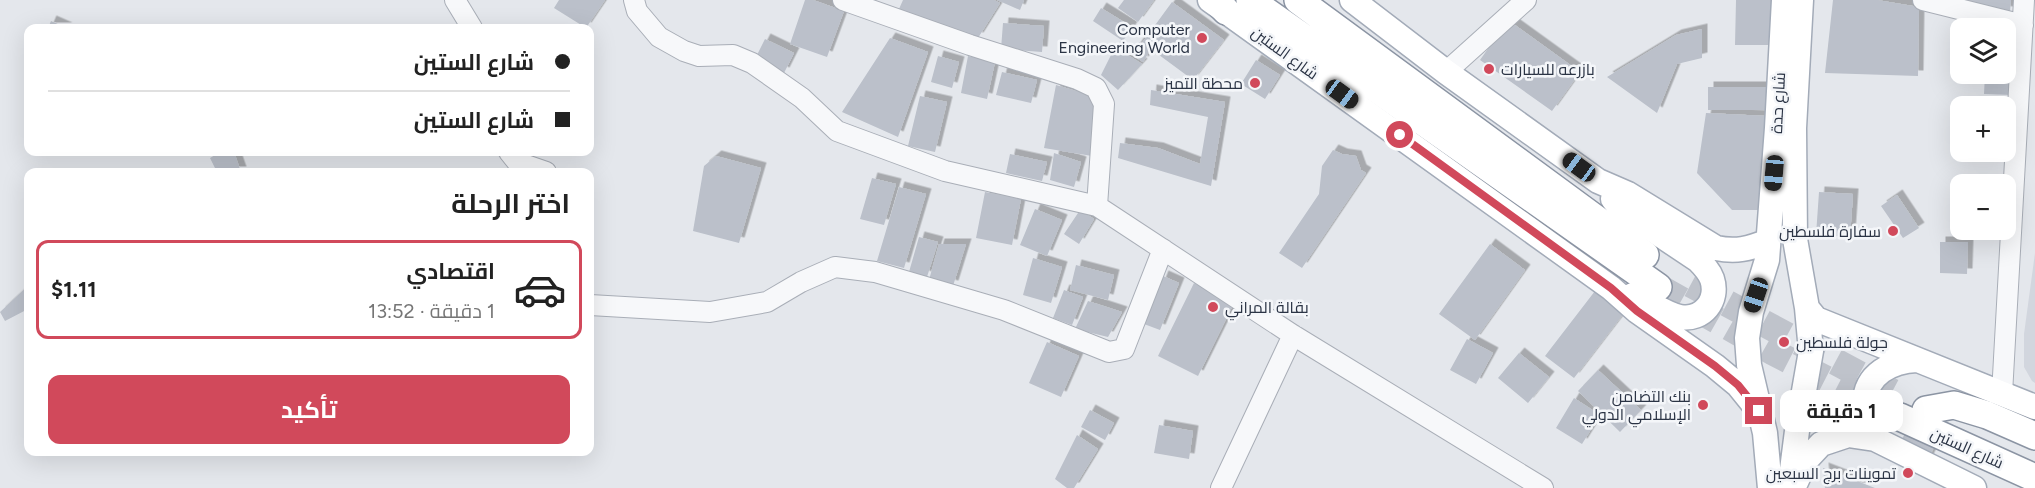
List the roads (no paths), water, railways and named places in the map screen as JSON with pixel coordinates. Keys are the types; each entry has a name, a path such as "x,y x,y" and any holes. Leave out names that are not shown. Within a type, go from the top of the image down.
{"highway":[{"name":"شارع الستين","path":"1226,3 1663,279 1298,0"},
{"path":"2015,488 1954,460 1915,414 1954,405 1987,415 2035,436"},
{"name":"شارع الستين","path":"1915,414 2035,457"},
{"name":"شارع الستين","path":"1915,414 2035,478"}],"main road":[{"path":"1353,0 1446,72 1598,181 1628,194 1716,248 1732,251 1747,250 1768,242"},
{"name":"شارع حدة","path":"1770,488 1765,433 1749,365 1747,338 1750,312 1767,260 1784,0"},
{"name":"شارع حدة","path":"1794,487 1792,470 1810,351 1807,308 1794,239 1794,128 1801,0"},
{"name":"شارع الستين","path":"1226,3 1611,288 1637,311 1731,378 1759,411"},
{"path":"1598,181 1620,208 1698,260 1708,270 1714,289 1713,300 1708,307 1699,315 1690,318 1678,316 1639,297 1611,288"},
{"path":"1807,308 1816,319 2035,407"},
{"path":"1875,439 1868,422 1864,402 1870,383 1883,369 1902,361 1917,360"},
{"path":"1794,487 1806,460 1821,444 1848,435 1875,439 1974,488"}],"street":[{"path":"455,0 470,24"},
{"path":"634,0 637,11 659,37 684,51 699,56 734,55 752,63 802,98 837,131 945,171 1097,206 1293,335 1543,488"},
{"path":"843,0 970,45 1077,79 1096,88 1104,104 1097,206"},
{"path":"1446,72 1526,0"},
{"path":"1923,0 2023,25"},
{"path":"2002,394 2024,0"},
{"path":"512,156 517,162 534,168"},
{"path":"594,304 710,312 767,302 801,282 835,267 875,272 1004,310 1109,352 1124,349 1163,249"},
{"path":"1221,488 1293,335"}],"tunnel":[{"path":"1691,284 1892,392"},
{"path":"1658,287 1773,352 1900,417"}],"place":[{"name":"Computer Engineering World","path":"1202,38"},
{"name":"بازرعه للسيارات","path":"1489,69"},
{"name":"محطة التميز","path":"1255,83"},
{"name":"سفارة فلسطين","path":"1893,231"},
{"name":"بقالة المراني","path":"1213,307"},
{"name":"جولة فلسطين","path":"1784,342"},
{"name":"بنك التضامن الإسلامي الدولي","path":"1703,405"},
{"name":"تموينات برج السبعين","path":"1908,473"}]}
